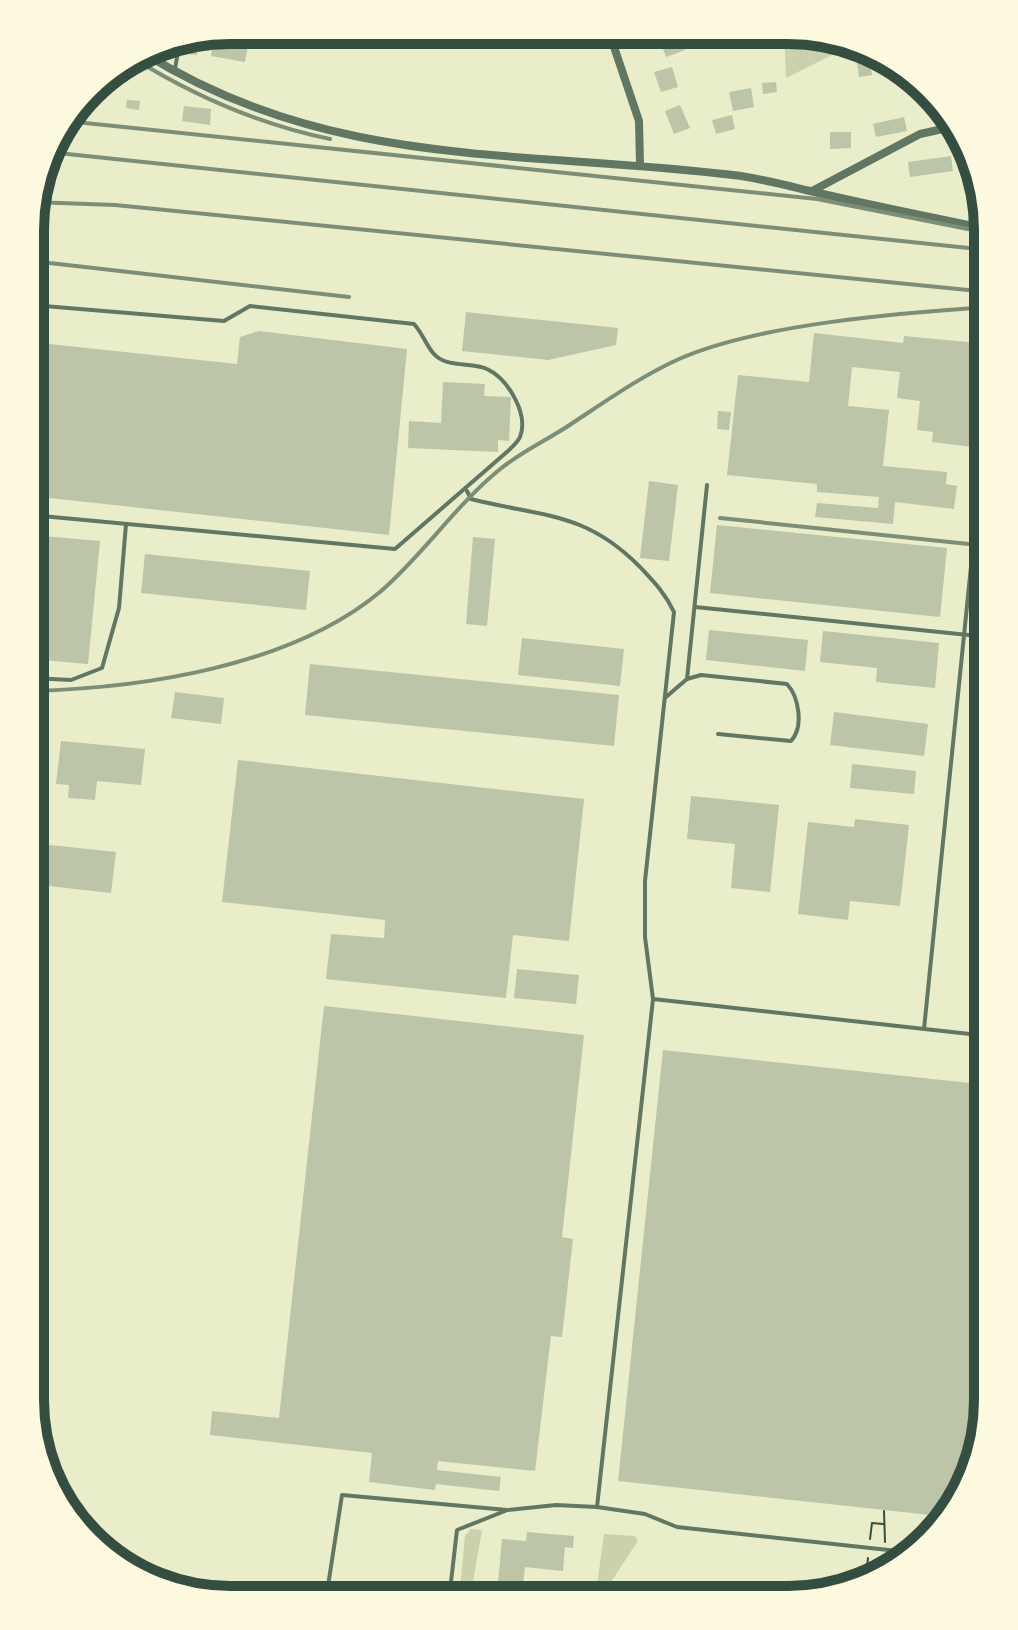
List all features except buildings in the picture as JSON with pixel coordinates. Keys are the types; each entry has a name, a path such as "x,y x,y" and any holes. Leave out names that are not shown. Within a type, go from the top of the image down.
{"street":[{"path":"613,44 639,121 640,164"},
{"path":"155,60 224,98 271,116 380,143 738,175 974,226"},
{"path":"811,191 920,134 944,129"}],"lane":[{"path":"175,73 178,51"},
{"path":"44,306 224,321 250,306 414,324 427,338 434,354 445,361 488,369 513,395 520,411 520,437 467,490 395,549 44,516"},
{"path":"687,679 707,485"},
{"path":"467,490 471,499 562,517 595,529 656,583 674,612 645,881 645,937 653,999 597,1507"},
{"path":"44,679 71,680 102,668 119,608 126,524"},
{"path":"924,1029 974,536"},
{"path":"695,607 974,635"},
{"path":"666,697 687,679 701,675 787,684 796,694 798,729 791,741 718,734"},
{"path":"653,999 974,1034"},
{"path":"328,1586 342,1495 507,1510 556,1505 597,1507 645,1514 677,1527 897,1551"},
{"path":"451,1586 457,1530 507,1510"}],"path":[{"path":"883,1524 884,1511"}],"green space":[{"path":"783,44 840,51 786,78"},
{"path":"471,1529 482,1530 472,1586 460,1586 465,1536"},
{"path":"604,1534 635,1536 638,1541 608,1586 597,1586"}],"railway":[{"path":"145,65 227,107 330,139"},
{"path":"79,122 817,199 974,230"},
{"path":"61,153 974,249"},
{"path":"47,203 115,205 974,291"},
{"path":"44,262 349,297"},
{"path":"44,690 168,678 260,655 304,638 344,617 380,592 468,499 506,464 635,382 679,359 711,347 788,329 872,317 974,308"},
{"path":"720,518 974,545"}]}
